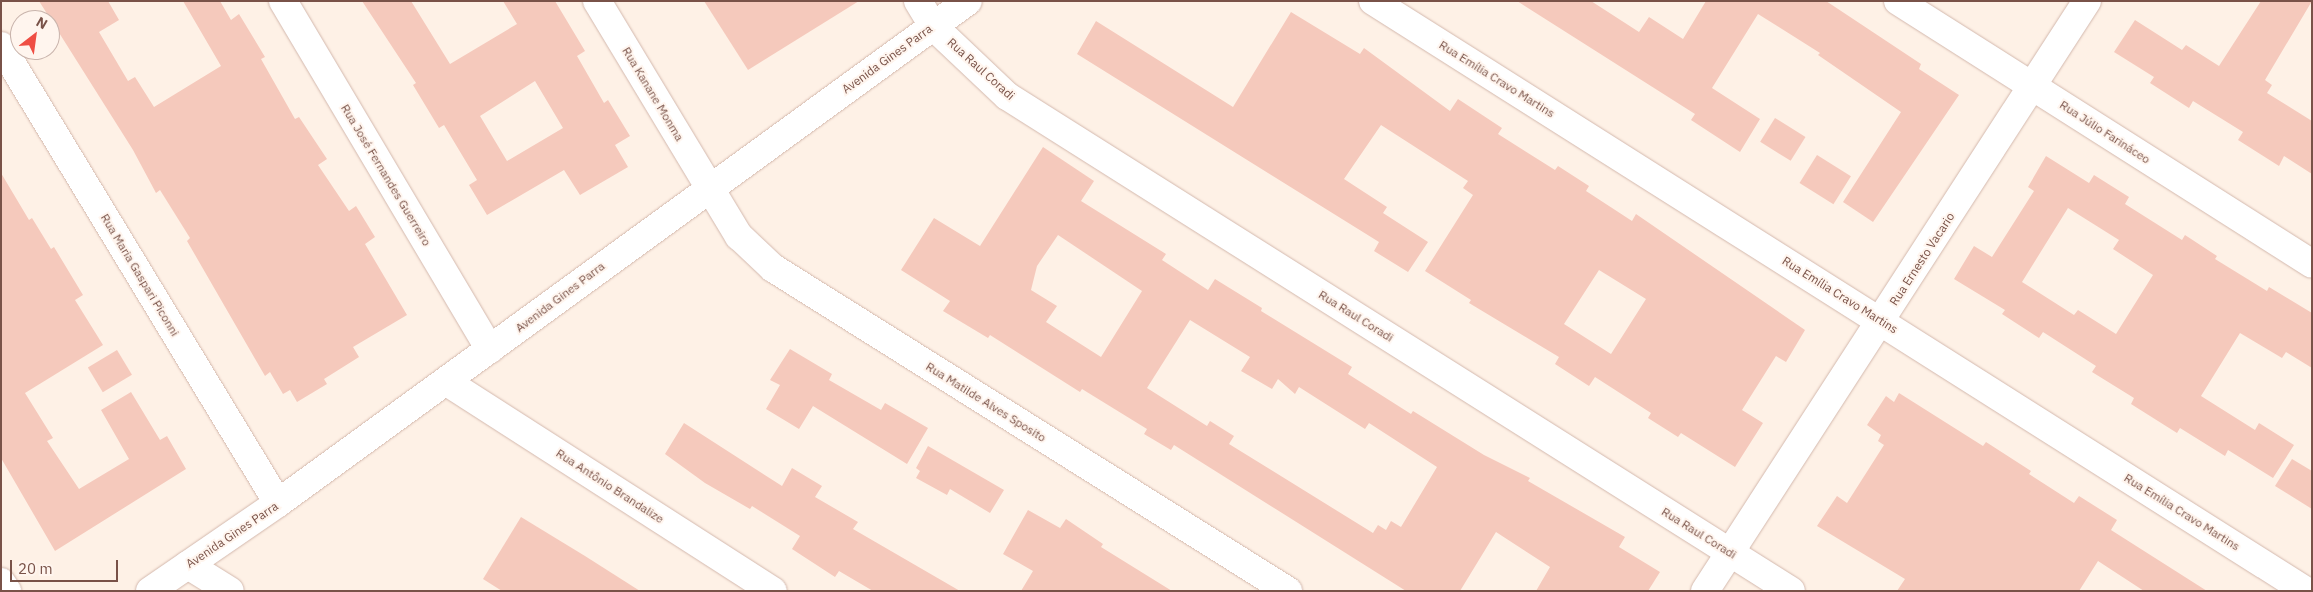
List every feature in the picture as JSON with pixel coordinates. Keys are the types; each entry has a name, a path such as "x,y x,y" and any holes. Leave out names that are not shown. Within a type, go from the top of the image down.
{"street":[{"name":"Rua José Fernandes Guerreiro","path":"283,1 490,349"},
{"name":"Rua Kanane Monma","path":"597,1 708,188"},
{"name":"Rua Raul Coradi","path":"918,1 933,26 1007,96 1792,591"},
{"name":"Avenida Gines Parra","path":"150,591 278,504 447,382 708,188 968,1"},
{"name":"Rua Emília Cravo Martins","path":"1373,1 1882,321 2306,591"},
{"name":"Rua Júlio Farináceo","path":"1898,1 2312,264"},
{"name":"Rua Ernesto Vacario","path":"1705,591 1882,321 2087,1"},
{"name":"Rua Maria Gaspari Piconni","path":"1,46 278,504"},
{"name":"Rua Matilde Alves Sposito","path":"708,188 739,236 773,268 1288,591"},
{"name":"Rua Antônio Brandalize","path":"447,382 773,591"},
{"path":"188,565 230,591"},
{"path":"1,582 7,591"}],"building":[{"path":"39,1 108,1 119,20 99,32 128,81 135,77 154,107 221,66 183,1 220,1 231,20 239,14 265,57 261,59 295,119 299,117 327,159 318,165 349,211 356,206 375,237 365,244 407,315 353,347 359,357 324,379 327,384 297,402 290,390 283,394 270,372 265,376 187,241 190,238 160,190 156,193 133,150 60,34 60,10 45,10"},
{"path":"362,1 411,1 450,64 517,24 503,1 555,1 585,51 577,56 604,103 608,100 630,136 615,145 628,167 580,195 564,170 487,215 469,185 477,180 444,125 439,128 413,85 416,83","holes":["535,81 563,128 507,161 480,116"]},
{"path":"704,1 859,1 748,70"},
{"path":"1517,1 1591,1 1639,32 1649,17 1683,39 1706,1 1826,1 1921,64 1919,69 1959,95 1873,222 1843,202 1901,112 1818,55 1820,53 1758,14 1712,88 1760,119 1740,152 1691,120 1695,114"},
{"path":"2261,1 2312,1 2265,80 2272,85 2267,93 2312,121 2312,174 2284,156 2279,166 2238,140 2243,132 2193,101 2189,108 2150,83 2154,77 2114,52 2135,20 2182,50 2186,45 2219,66"},
{"path":"1291,12 1360,54 1364,48 1450,111 1458,99 1502,128 1498,134 1555,170 1558,166 1589,186 1586,191 1632,221 1636,214 1805,330 1786,362 1776,356 1742,410 1763,423 1735,467 1681,433 1678,437 1648,418 1651,413 1595,377 1589,386 1555,364 1559,357 1469,303 1471,300 1425,271 1473,195 1463,188 1468,181 1381,125 1344,179 1387,207 1383,213 1428,242 1408,272 1374,251 1379,242 1077,54 1096,21 1233,107","holes":["1599,270 1646,299 1611,354 1564,324"]},
{"path":"1775,118 1806,137 1791,161 1760,142"},
{"path":"1043,147 1094,181 1081,201 1166,254 1162,260 1208,290 1215,279 1262,308 1261,311 1352,367 1348,374 1411,414 1413,411 1484,455 1530,478 1528,481 1625,537 1619,547 1660,572 1648,591 1536,591 1550,567 1496,532 1460,591 1406,591 1174,445 1171,450 1144,434 1147,429 1082,389 1080,392 990,335 988,338 943,311 950,301 901,270 934,218 980,246","holes":["1058,235 1142,291 1101,357 1046,322 1057,306 1031,290 1037,266","1190,320 1250,357 1241,371 1272,389 1278,379 1295,394 1299,387 1365,429 1369,423 1437,467 1401,527 1391,521 1386,530 1378,525 1373,533 1229,444 1234,436 1210,421 1207,426 1147,388"]},
{"path":"1817,155 1851,176 1833,204 1800,183"},
{"path":"2046,156 2089,183 2094,175 2129,197 2125,204 2182,240 2185,235 2217,256 2215,259 2267,291 2269,287 2312,313 2312,368 2286,352 2282,358 2240,333 2201,396 2255,430 2259,423 2294,445 2273,478 2228,450 2225,456 2180,428 2177,433 2131,404 2134,398 2092,372 2096,366 2043,332 2039,338 2002,314 2005,310 1954,279 1974,246 1992,257 2034,191 2028,187","holes":["2068,208 2119,240 2113,249 2153,275 2116,334 2078,310 2074,315 2022,282"]},
{"path":"1,173 29,220 32,218 51,249 54,247 83,295 75,300 103,345 25,393 53,438 47,441 79,489 129,459 101,410 131,392 160,440 167,436 186,469 55,551 1,458"},
{"path":"790,349 832,374 829,380 881,410 885,403 928,428 907,464 813,406 799,429 766,409 780,385 770,380"},
{"path":"117,350 132,375 103,392 88,368"},
{"path":"1899,393 1983,446 1986,442 2031,471 2029,474 2074,503 2079,496 2117,520 2111,530 2207,591 2144,591 2098,561 2079,591 1897,591 1905,579 1817,526 1837,496 1847,503 1884,445 1878,441 1881,435 1867,425 1886,396 1894,402"},
{"path":"684,423 782,486 792,468 822,486 815,497 858,522 853,529 960,591 873,591 839,571 835,577 792,549 800,536 752,506 750,509 705,483 665,454"},
{"path":"928,446 1004,490 990,513 950,489 947,495 916,478 920,471 916,468"},
{"path":"2292,459 2312,471 2312,509 2275,486"},
{"path":"1028,510 1060,528 1066,519 1103,544 1101,547 1172,591 1021,591 1033,571 1003,554"},
{"path":"521,517 640,591 502,591 483,579"}]}
